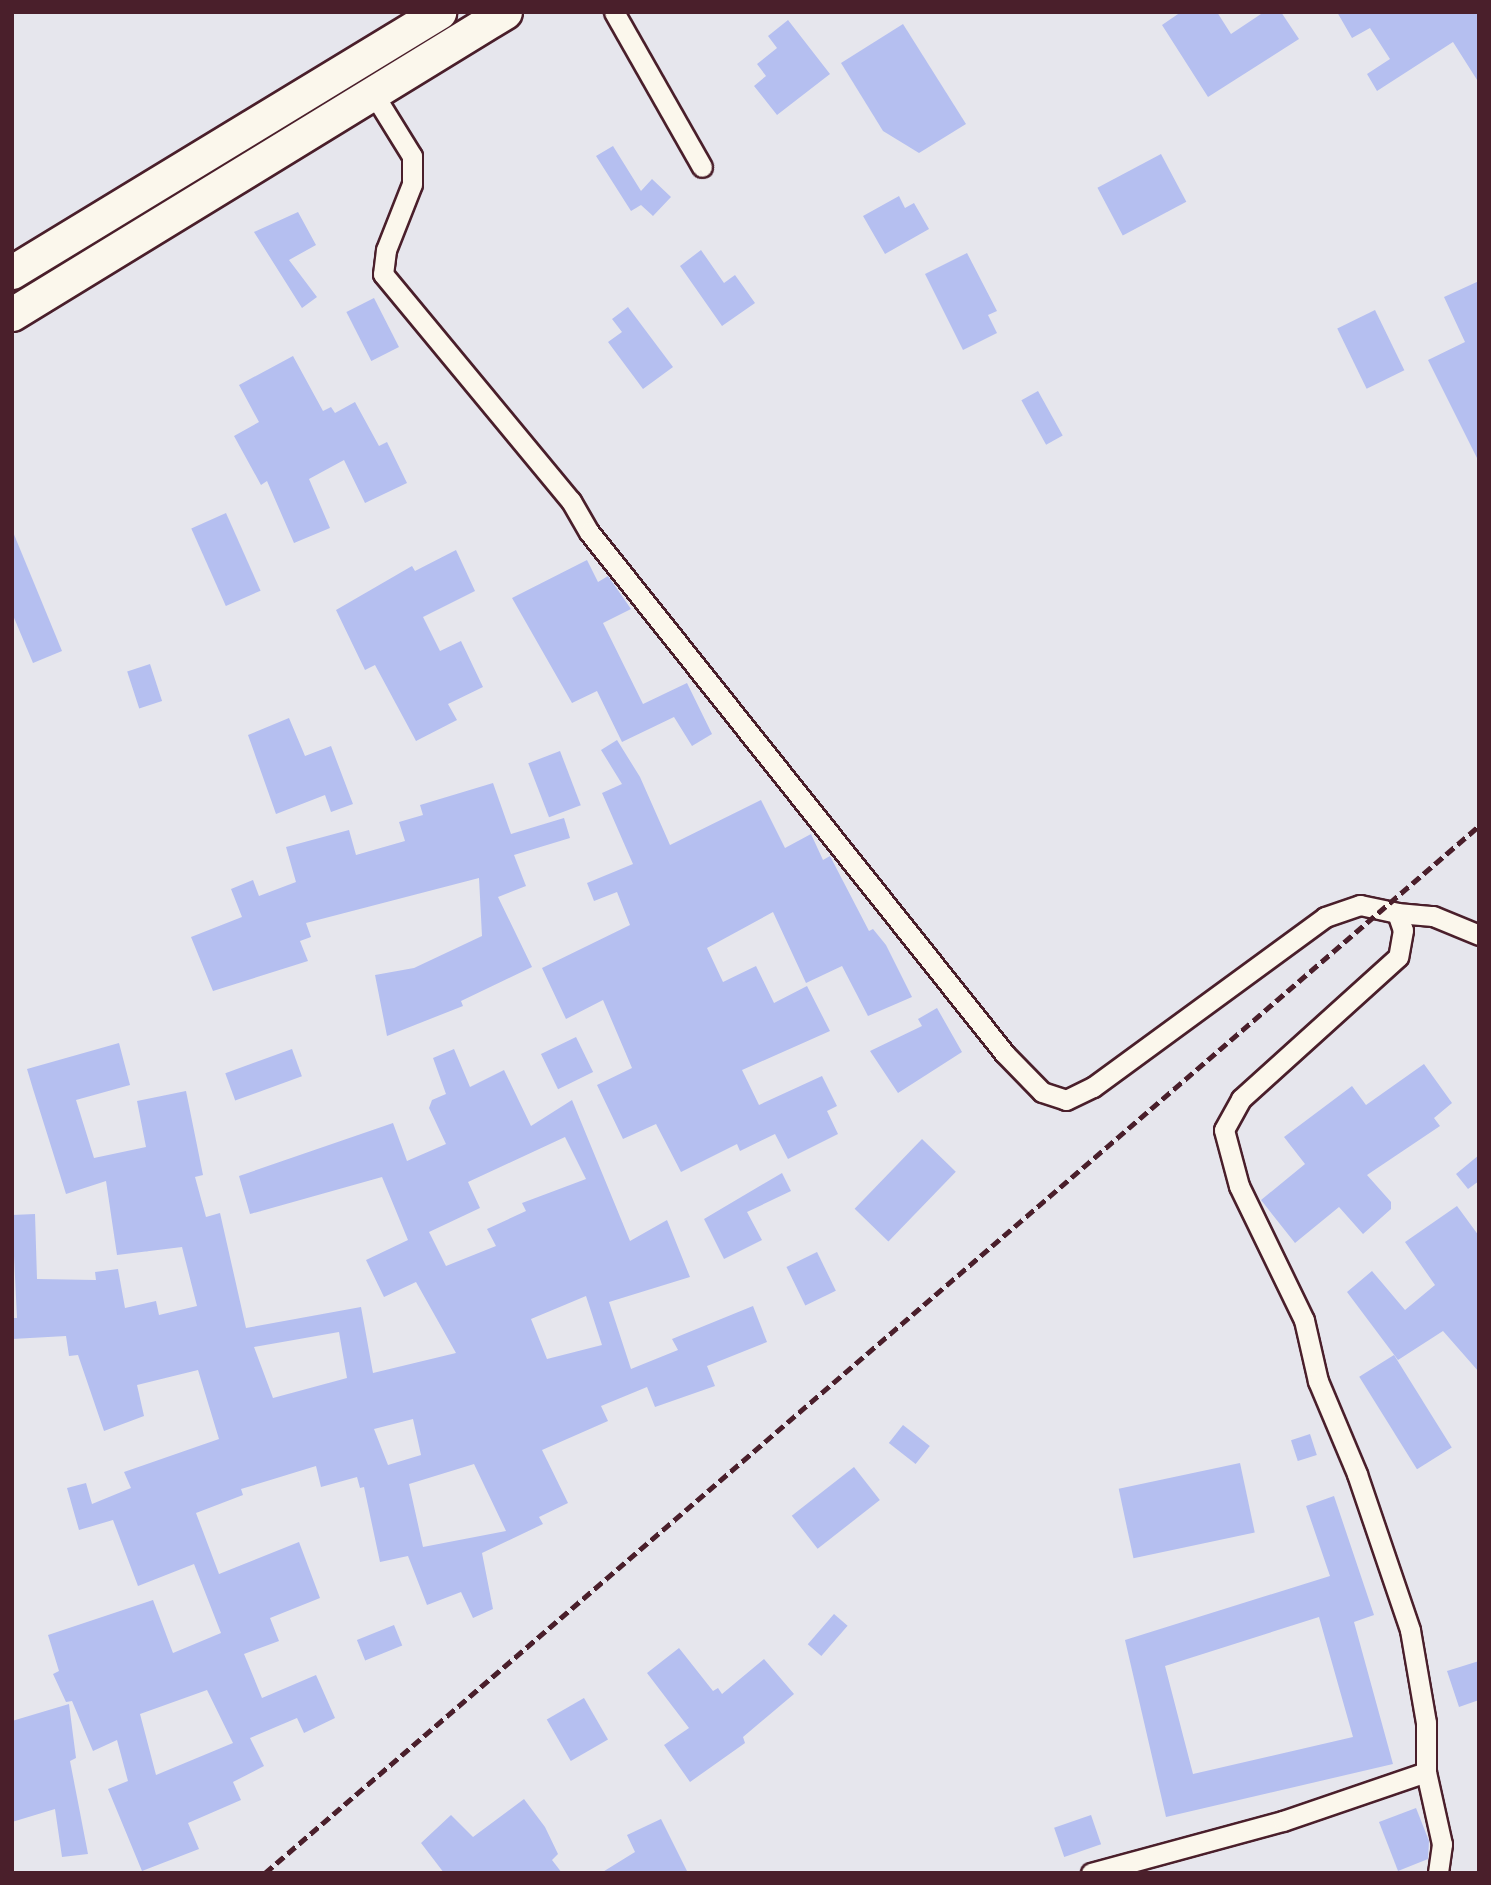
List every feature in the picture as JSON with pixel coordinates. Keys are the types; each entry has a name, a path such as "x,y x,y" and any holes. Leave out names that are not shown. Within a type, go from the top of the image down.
{"highway":[{"path":"12,272 439,12"},
{"path":"12,314 505,12"}],"street":[{"path":"614,12 702,167"},
{"path":"373,93 412,156 412,184 386,250 383,274 572,501 589,532 1005,1054 1042,1092 1066,1100 1093,1087 1325,917 1360,905 1397,913 1433,916 1479,934"},
{"path":"1397,913 1403,930 1398,957 1241,1099 1224,1130 1238,1186 1304,1320 1318,1381 1357,1474 1410,1630 1423,1696 1426,1772 1442,1844 1438,1873"},
{"path":"1091,1873 1283,1821 1426,1772"}],"building":[{"path":"1181,12 1217,12 1231,34 1264,12 1281,12 1299,39 1208,97 1162,25"},
{"path":"1337,12 1479,12 1479,83 1453,42 1377,91 1367,74 1390,59 1370,28 1352,38"},
{"path":"788,20 830,74 777,115 754,86 766,76 757,64 777,48 768,36"},
{"path":"903,24 966,124 919,153 883,131 841,63"},
{"path":"613,146 641,191 652,179 671,197 653,216 641,205 631,211 596,156"},
{"path":"1161,154 1186,202 1123,235 1097,188"},
{"path":"899,196 905,208 914,203 929,229 885,254 863,216"},
{"path":"298,212 316,245 289,260 317,297 302,308 254,232"},
{"path":"701,250 724,283 735,275 755,303 722,326 680,266"},
{"path":"967,253 997,311 988,315 997,333 963,350 925,274"},
{"path":"1479,281 1479,462 1428,360 1465,342 1444,297"},
{"path":"374,298 399,347 371,361 346,312"},
{"path":"628,307 673,367 643,389 608,342 622,332 612,319"},
{"path":"1375,310 1404,370 1367,389 1337,328"},
{"path":"293,356 323,411 331,407 335,413 355,402 379,446 387,442 407,483 365,503 344,460 309,479 330,528 294,543 267,481 261,485 234,436 259,422 239,385"},
{"path":"1038,391 1063,436 1046,445 1021,400"},
{"path":"226,513 261,591 226,606 191,528"},
{"path":"13,532 62,651 33,663 12,613"},
{"path":"456,550 475,591 423,617 440,651 461,641 483,687 448,704 457,720 416,741 375,665 365,670 336,610 412,566 415,571"},
{"path":"587,560 598,582 608,576 631,609 603,623 643,704 687,683 712,734 692,746 674,717 622,742 597,691 572,703 512,598"},
{"path":"150,664 162,701 139,709 127,671"},
{"path":"289,718 305,756 331,746 353,804 331,812 325,795 276,814 248,735"},
{"path":"617,740 640,777 670,845 761,800 785,848 811,834 823,860 830,856 869,931 873,929 886,945 912,997 868,1016 842,966 806,983 773,912 707,948 723,982 756,966 774,1003 807,986 830,1031 742,1070 759,1105 822,1076 837,1106 827,1111 838,1134 788,1159 775,1134 740,1151 737,1144 681,1172 656,1124 623,1139 597,1085 632,1068 603,1000 566,1019 542,968 630,925 617,892 594,901 587,883 633,864 602,793 622,784 601,750"},
{"path":"560,751 581,805 549,817 528,763"},
{"path":"493,783 511,834 564,818 570,838 514,855 526,886 498,897 532,967 461,1001 463,1006 387,1036 375,975 414,968 482,936 479,878 306,923 311,937 300,941 308,961 213,991 191,937 242,917 231,889 253,880 259,896 296,882 286,847 349,830 356,855 405,841 399,822 423,815 420,805"},
{"path":"937,1008 962,1052 898,1093 870,1051 922,1026 918,1019"},
{"path":"576,1037 593,1072 558,1089 541,1054"},
{"path":"119,1043 130,1085 76,1100 94,1158 146,1147 137,1101 186,1091 203,1175 195,1177 206,1217 220,1213 246,1328 361,1307 373,1373 456,1353 416,1282 384,1297 366,1260 408,1240 382,1177 250,1214 239,1176 393,1123 407,1161 446,1144 429,1108 432,1100 446,1094 433,1058 454,1049 470,1087 504,1070 531,1126 572,1100 630,1241 667,1220 690,1277 609,1302 631,1369 678,1350 672,1339 753,1306 767,1342 707,1366 715,1386 655,1407 647,1387 601,1406 608,1421 542,1450 568,1503 539,1517 543,1524 482,1553 493,1609 473,1618 461,1592 427,1605 408,1556 380,1562 364,1487 360,1488 357,1477 321,1487 316,1466 241,1489 243,1495 196,1513 219,1574 299,1542 320,1598 270,1618 279,1641 244,1654 262,1698 316,1675 335,1718 304,1733 297,1718 250,1738 264,1766 233,1782 241,1800 188,1823 199,1849 142,1871 108,1789 128,1781 117,1740 93,1751 72,1701 66,1702 53,1674 59,1671 48,1635 153,1600 173,1653 221,1633 194,1564 138,1586 113,1520 79,1530 67,1488 86,1483 92,1504 131,1488 124,1472 219,1439 198,1370 137,1385 144,1416 104,1431 78,1355 69,1356 66,1336 12,1339 12,1318 17,1318 12,1215 35,1214 37,1279 96,1280 95,1272 118,1269 125,1308 156,1301 159,1315 197,1306 182,1247 117,1255 106,1181 66,1194 27,1069","holes":["565,1137 586,1179 522,1203 526,1211 487,1229 496,1246 446,1266 429,1232 480,1208 468,1182","586,1296 602,1345 547,1359 531,1319","339,1332 347,1378 273,1398 254,1347","413,1419 421,1455 388,1465 374,1429","474,1464 506,1531 423,1547 409,1484","207,1690 233,1743 156,1775 140,1714"]},
{"path":"292,1049 302,1076 235,1101 225,1073"},
{"path":"1424,1064 1452,1103 1434,1118 1440,1126 1367,1175 1391,1202 1391,1209 1363,1234 1339,1207 1295,1243 1261,1200 1305,1164 1284,1137 1352,1086 1366,1105"},
{"path":"922,1139 956,1172 888,1241 855,1209"},
{"path":"1479,1155 1479,1181 1468,1189 1456,1174"},
{"path":"782,1173 791,1191 747,1212 762,1240 724,1259 704,1219"},
{"path":"1457,1206 1479,1236 1479,1372 1443,1331 1398,1360 1347,1292 1372,1271 1405,1310 1435,1285 1405,1242"},
{"path":"817,1252 836,1291 805,1306 786,1267"},
{"path":"1394,1355 1452,1447 1417,1469 1359,1377"},
{"path":"903,1425 930,1446 916,1464 889,1443"},
{"path":"1310,1434 1317,1455 1298,1461 1291,1440"},
{"path":"1240,1463 1255,1532 1133,1558 1119,1489"},
{"path":"854,1467 880,1500 818,1549 792,1516"},
{"path":"1334,1496 1374,1615 1354,1622 1393,1764 1166,1817 1125,1640 1330,1576 1306,1506","holes":["1319,1617 1353,1737 1193,1774 1165,1666"]},
{"path":"834,1614 848,1626 821,1656 808,1644"},
{"path":"394,1625 402,1645 365,1660 357,1640"},
{"path":"679,1648 713,1691 718,1688 722,1694 764,1659 794,1694 743,1737 745,1743 690,1782 664,1745 689,1728 647,1673"},
{"path":"1479,1661 1479,1700 1459,1707 1447,1671"},
{"path":"584,1698 608,1740 571,1761 547,1720"},
{"path":"69,1704 76,1758 70,1761 88,1854 62,1857 55,1809 12,1822 12,1721"},
{"path":"524,1799 545,1827 558,1854 552,1860 562,1873 444,1873 421,1843 451,1815 473,1837"},
{"path":"1416,1808 1429,1841 1428,1859 1398,1871 1379,1822"},
{"path":"1091,1815 1101,1844 1064,1857 1054,1828"},
{"path":"661,1819 688,1873 601,1873 635,1852 627,1835"}],"railway":[{"path":"265,1873 1479,826"}]}
